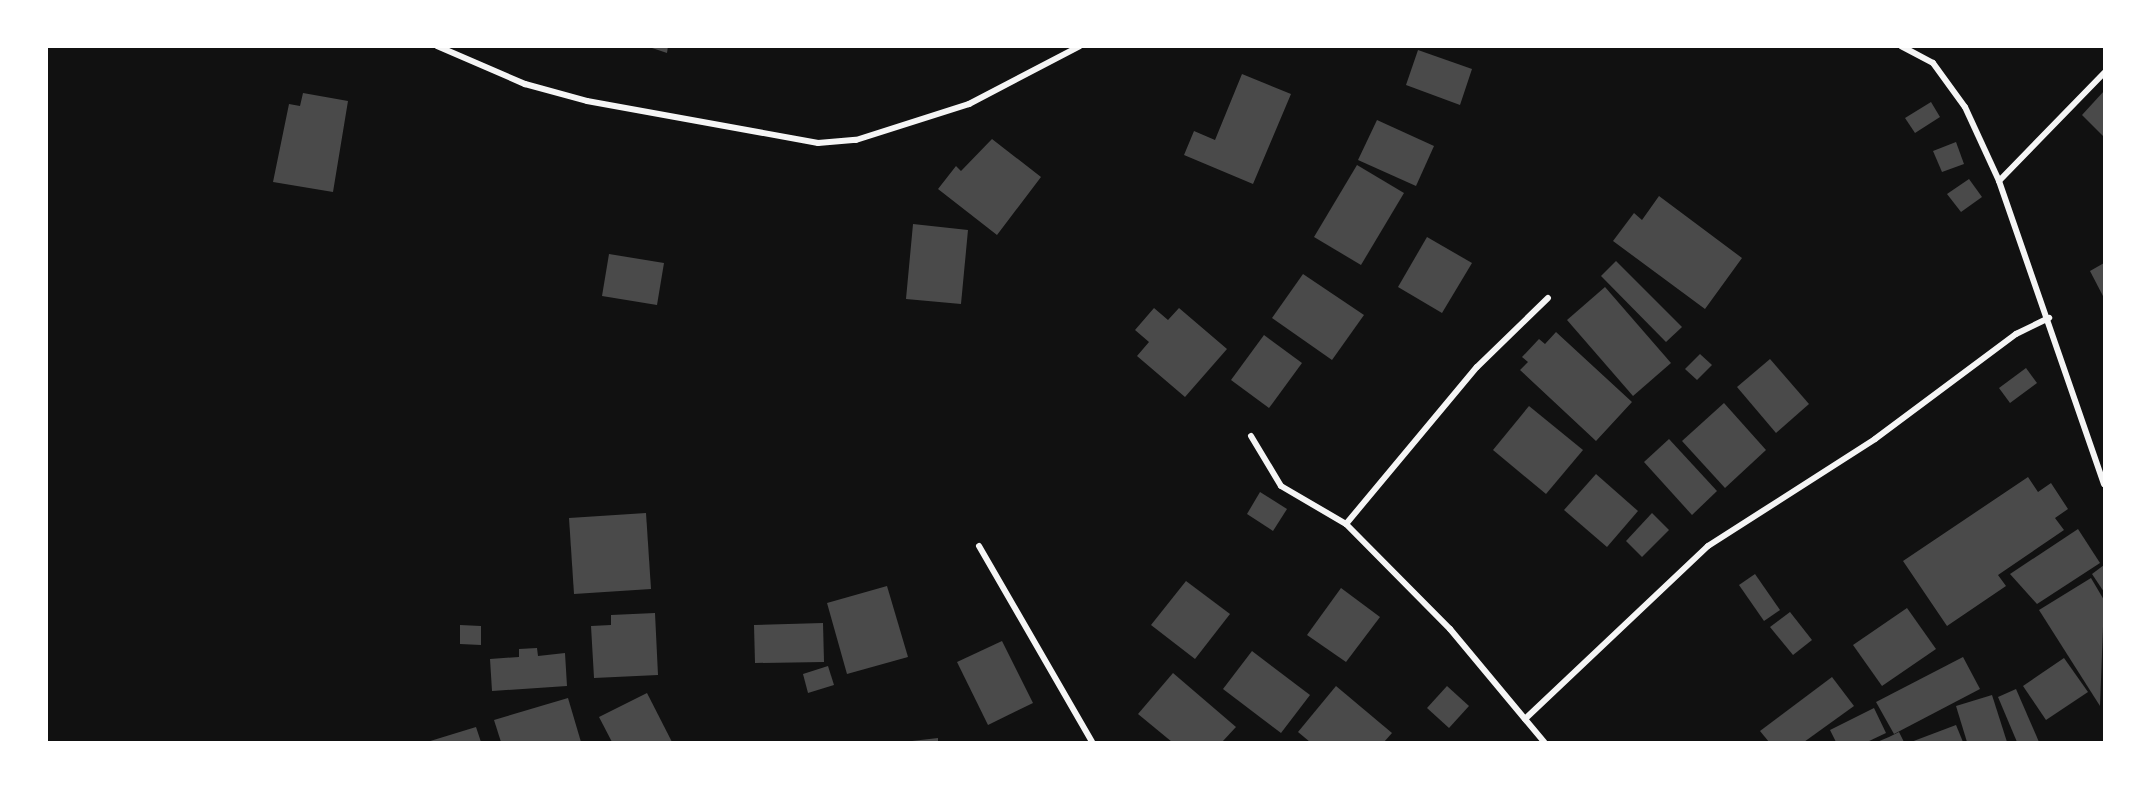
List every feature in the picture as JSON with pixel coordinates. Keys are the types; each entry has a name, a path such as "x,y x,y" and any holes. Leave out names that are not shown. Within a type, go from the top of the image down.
{"street":[{"path":"437,46 525,84 586,101 818,143 856,140 969,104 1080,46"},
{"path":"1901,46 1933,63 1965,107 1999,181 2049,318 2089,451 2104,484"},
{"path":"1999,181 2104,73"},
{"path":"1346,524 1477,367 1548,298"},
{"path":"1524,719 1708,546 1875,439 2016,334 2049,318"},
{"path":"1251,436 1281,486 1346,524 1450,630 1544,742"},
{"path":"978,546 1092,742"}],"building":[{"path":"646,46 668,46 667,53"},
{"path":"1418,50 1472,69 1460,105 1406,85"},
{"path":"1242,74 1291,94 1253,184 1184,155 1194,131 1215,140"},
{"path":"2104,91 2104,135 2103,136 2082,115"},
{"path":"303,93 348,101 333,192 273,182 289,104 300,106"},
{"path":"1931,102 1940,117 1915,133 1905,118"},
{"path":"1377,120 1434,146 1416,186 1358,160"},
{"path":"992,139 1041,177 997,235 938,189 956,166 961,171"},
{"path":"1956,142 1964,164 1942,172 1933,151"},
{"path":"1357,165 1404,193 1361,265 1314,237"},
{"path":"1969,179 1982,197 1961,212 1947,194"},
{"path":"1659,196 1742,258 1705,309 1613,241 1634,213 1642,220"},
{"path":"913,224 968,230 961,304 906,299"},
{"path":"1427,237 1472,263 1442,313 1398,287"},
{"path":"609,254 664,263 657,305 602,296"},
{"path":"1616,261 1682,327 1666,342 1601,276"},
{"path":"2104,263 2104,298 2090,271"},
{"path":"1303,274 1364,315 1332,360 1272,318"},
{"path":"1605,287 1671,363 1633,396 1567,320"},
{"path":"1154,308 1168,320 1179,308 1227,349 1185,397 1137,356 1149,342 1135,330"},
{"path":"1556,332 1632,402 1596,441 1520,370 1528,362 1522,357 1539,339 1545,344"},
{"path":"1264,335 1302,363 1269,408 1231,380"},
{"path":"1700,354 1712,365 1697,380 1685,369"},
{"path":"1770,359 1809,404 1776,433 1737,387"},
{"path":"2026,368 2037,383 2010,403 1999,388"},
{"path":"1724,403 1766,450 1725,488 1682,441"},
{"path":"1529,406 1583,450 1546,494 1493,450"},
{"path":"1669,439 1717,491 1692,515 1644,462"},
{"path":"1596,474 1638,511 1607,547 1564,510"},
{"path":"2028,477 2038,492 2051,483 2068,509 2055,518 2064,530 1998,575 2006,586 1947,626 1903,561"},
{"path":"1260,492 1287,509 1273,531 1247,514"},
{"path":"646,513 651,589 574,594 569,518"},
{"path":"1652,513 1669,530 1642,557 1626,541"},
{"path":"2078,529 2100,563 2037,604 2010,574"},
{"path":"2104,565 2104,592 2092,574"},
{"path":"1755,574 1780,610 1764,621 1739,585"},
{"path":"2091,578 2104,600 2100,706 2039,610"},
{"path":"1186,581 1230,614 1195,659 1151,625"},
{"path":"887,586 908,657 847,674 827,603"},
{"path":"1341,588 1380,617 1346,662 1307,635"},
{"path":"1907,608 1936,649 1882,686 1853,645"},
{"path":"1790,612 1812,640 1793,655 1770,627"},
{"path":"655,613 658,675 594,678 591,626 611,625 611,615"},
{"path":"823,623 824,662 755,663 754,625"},
{"path":"460,625 481,626 481,645 460,644"},
{"path":"1002,641 1033,703 988,725 957,662"},
{"path":"537,648 538,656 565,653 567,686 492,691 490,659 519,657 519,649"},
{"path":"1252,651 1310,695 1281,733 1223,689"},
{"path":"1963,657 1980,689 1894,734 1876,702"},
{"path":"2064,658 2088,692 2046,720 2023,686"},
{"path":"828,666 834,685 808,693 803,674"},
{"path":"1173,673 1236,727 1222,742 1172,742 1138,714"},
{"path":"1832,677 1854,706 1804,742 1769,742 1760,731"},
{"path":"1336,686 1392,733 1384,742 1310,742 1298,732"},
{"path":"1447,686 1469,706 1449,728 1427,708"},
{"path":"2016,689 2039,742 2017,742 1998,697"},
{"path":"647,693 672,742 612,742 599,717"},
{"path":"1992,695 2007,742 1967,742 1956,706"},
{"path":"568,698 581,742 501,742 494,720"},
{"path":"1874,708 1886,733 1867,742 1836,742 1830,730"},
{"path":"1956,725 1963,742 1911,742"},
{"path":"476,727 481,742 427,742"},
{"path":"1899,732 1904,742 1877,742 1889,737"},
{"path":"938,738 938,742 912,741"}]}
